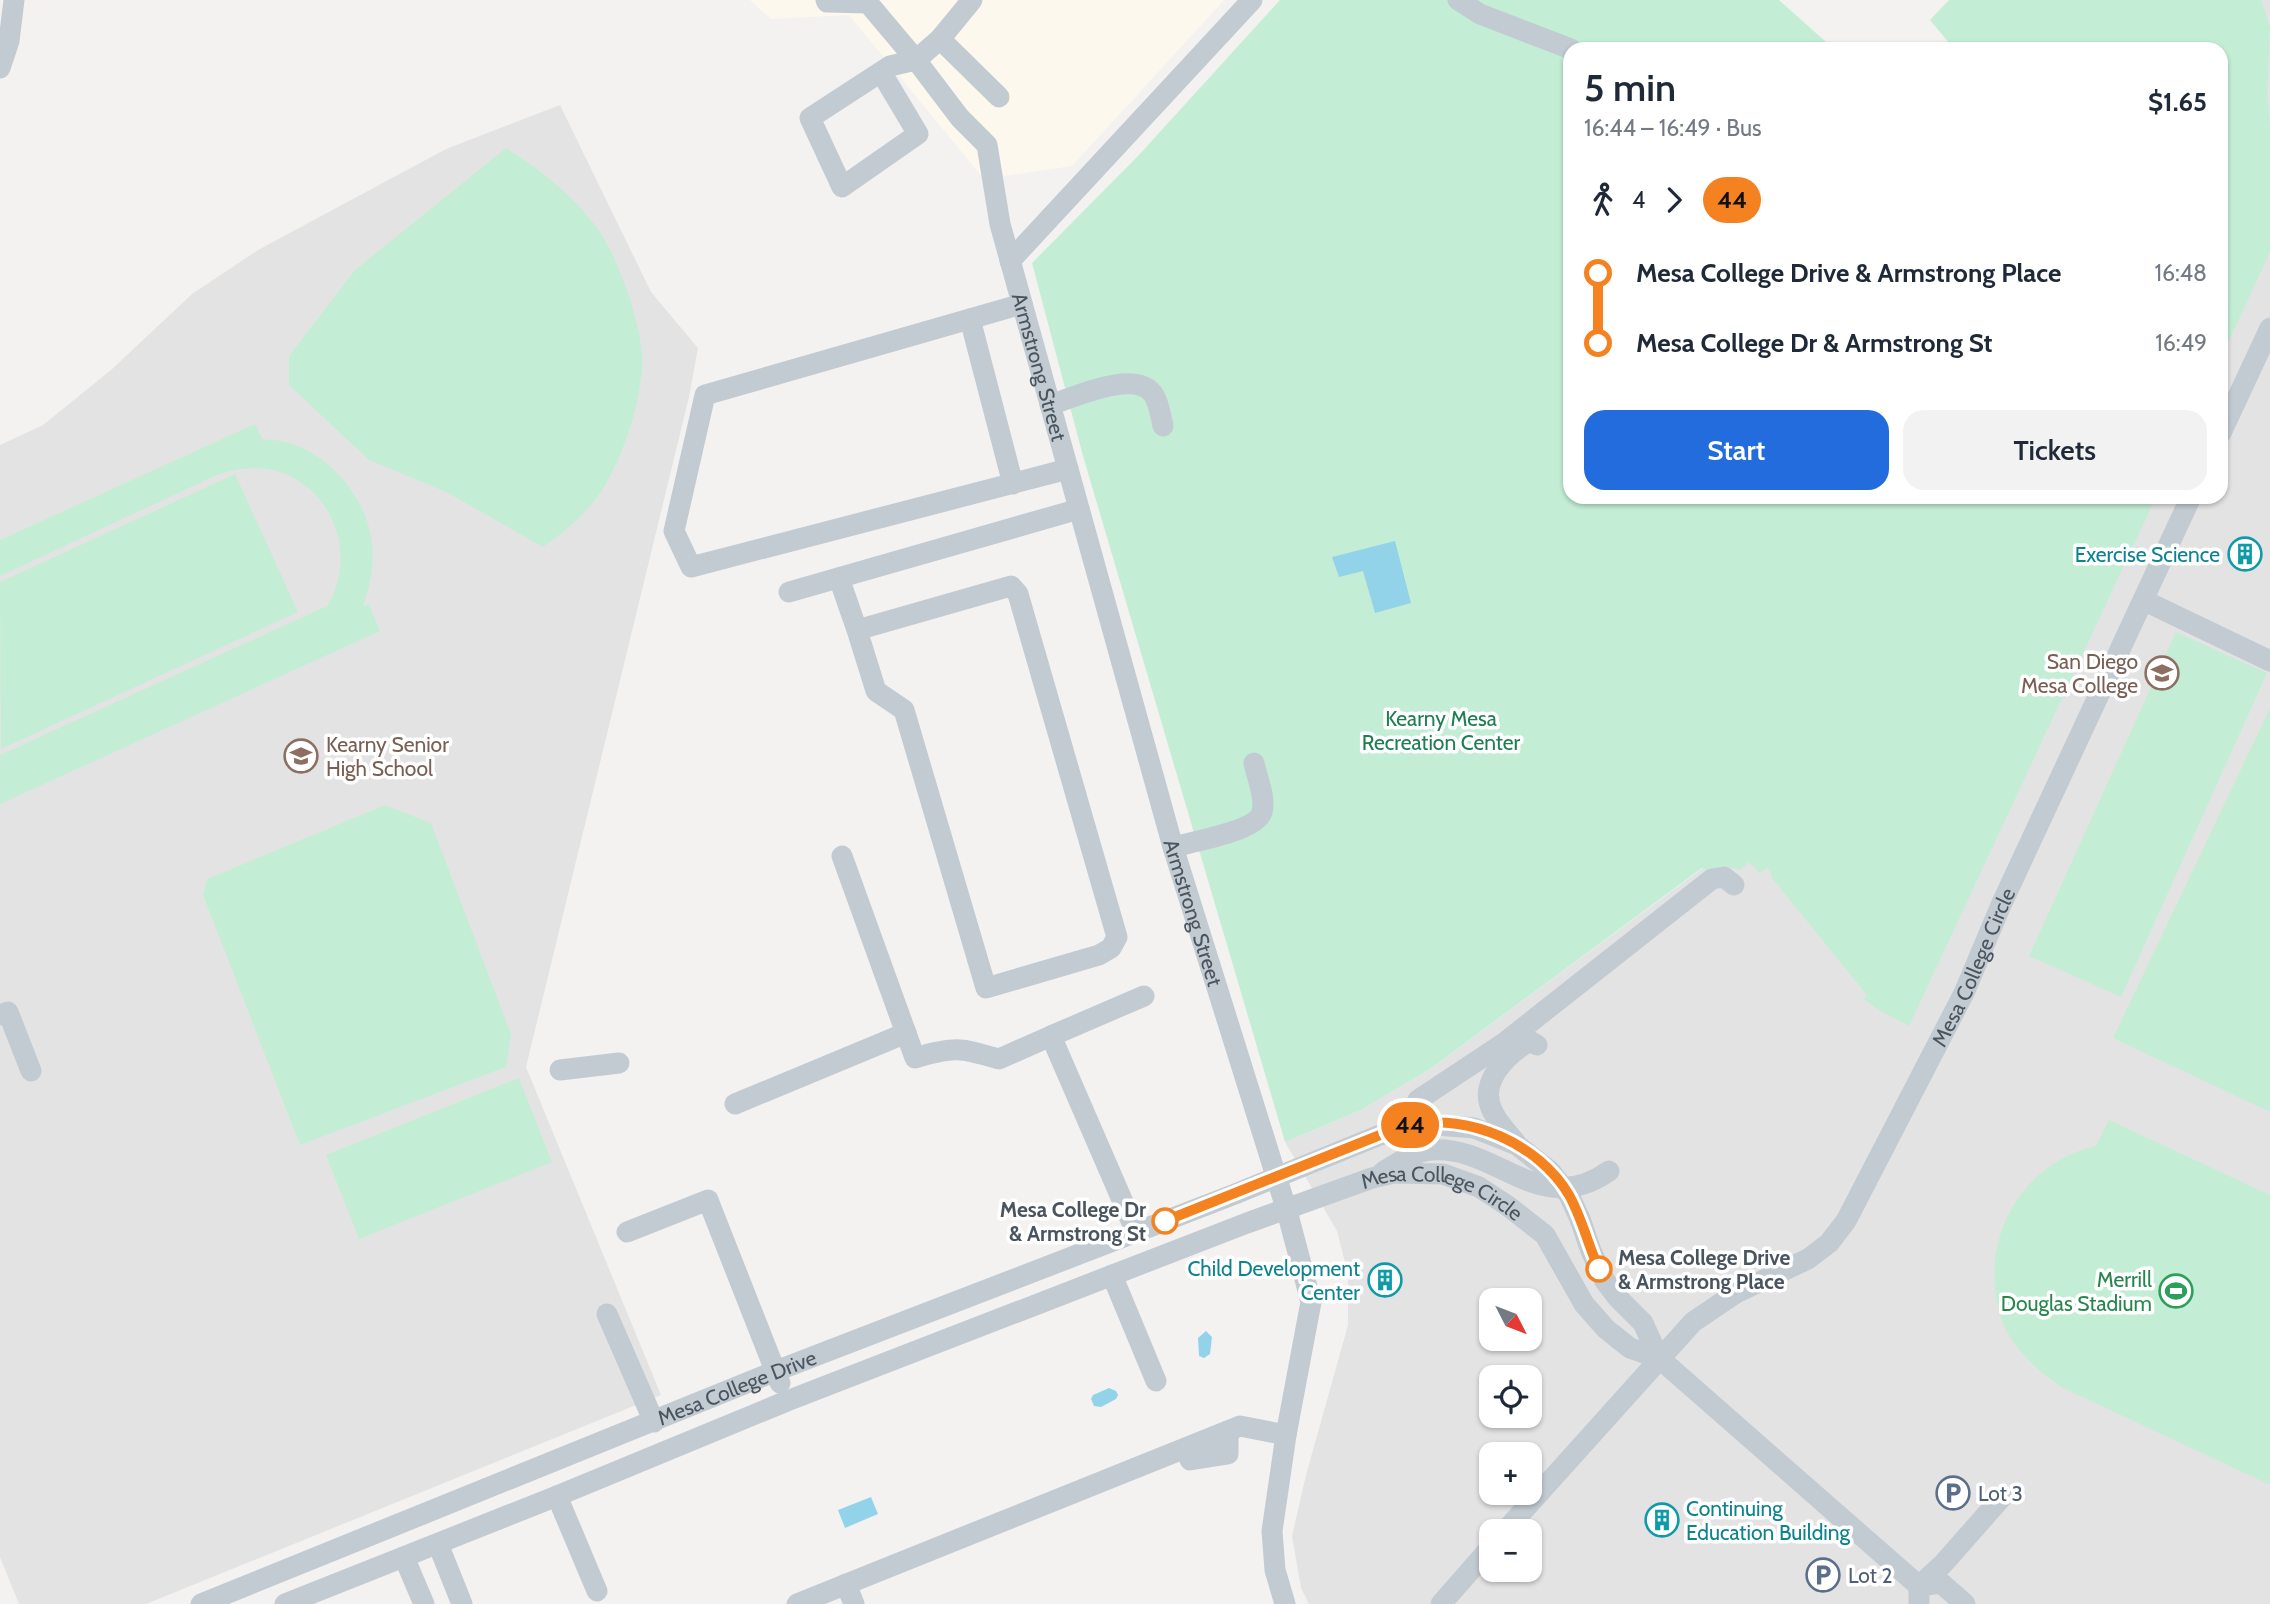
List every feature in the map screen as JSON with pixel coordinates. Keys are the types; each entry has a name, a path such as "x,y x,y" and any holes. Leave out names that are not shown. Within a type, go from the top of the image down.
{"street":[{"path":"0,68 9,41 14,0"},
{"name":"Armstrong Street","path":"826,0 868,3 960,118 987,145 1000,224 1173,847 1287,1211 1311,1302 1286,1435 1272,1531 1275,1570 1285,1604"},
{"path":"881,72 918,134 842,187 810,118 890,66 916,60 940,39 972,0"},
{"path":"1010,261 1252,0"},
{"path":"1458,0 1480,14 1563,46"},
{"path":"940,39 999,97"},
{"path":"1022,304 705,395 674,531 691,568 1068,469"},
{"path":"970,319 1013,484"},
{"path":"2228,418 2270,328"},
{"path":"1050,405 1118,384 1140,384 1154,395 1163,426"},
{"name":"Mesa College Circle","path":"1660,1358 1689,1326 1713,1306 1816,1254 1834,1237 1854,1210 1972,976 2001,905 2188,504"},
{"path":"789,592 1079,509"},
{"path":"839,578 876,691 904,710 986,988 1099,956 1111,948 1117,937 1018,594 1011,586 858,630"},
{"path":"2143,600 2270,661"},
{"path":"1173,847 1250,826 1262,815 1264,802 1254,763"},
{"path":"842,856 915,1058 958,1048 999,1059 1144,996"},
{"path":"1404,1128 1418,1100 1504,1043 1712,879 1724,877 1734,885"},
{"path":"0,1015 8,1012 31,1071"},
{"path":"735,1104 906,1033"},
{"path":"1051,1036 1136,1232"},
{"path":"1517,1145 1493,1113 1491,1083 1499,1065 1511,1053 1530,1041 1537,1045"},
{"path":"561,1070 619,1063"},
{"name":"Mesa College Circle","path":"1276,1175 1404,1128 1423,1124 1456,1125 1491,1133 1517,1145 1550,1171 1569,1195 1605,1281 1640,1319 1660,1358 1919,1595"},
{"path":"1372,1178 1403,1159 1431,1150 1453,1151 1470,1156 1521,1180 1554,1187 1588,1184 1609,1171"},
{"name":"Mesa College Circle","path":"1287,1211 1372,1178 1394,1173 1443,1174 1463,1180 1496,1198 1545,1235 1584,1304 1606,1329 1630,1348 1660,1358"},
{"name":"Mesa College Drive","path":"202,1604 776,1371 1276,1175"},
{"path":"627,1232 708,1200 787,1401"},
{"name":"Mesa College Drive","path":"285,1604 558,1496 787,1401 1247,1223 1287,1211"},
{"path":"1112,1275 1156,1381"},
{"path":"607,1314 654,1422"},
{"path":"1516,1519 1660,1358"},
{"path":"797,1604 850,1594 1240,1426 1286,1435"},
{"path":"558,1496 597,1591"},
{"path":"1919,1595 2002,1497"},
{"path":"438,1544 462,1604"},
{"path":"404,1557 424,1604"},
{"path":"1441,1604 1479,1561"},
{"path":"1919,1595 1941,1583 1965,1604"}],"shaded area":[{"path":"750,0 1224,0 1072,166 984,179 849,15 771,19"},
{"name":"San Diego Mesa College","path":"2243,0 2270,0 2270,1604 1309,1604 1301,1588 1292,1536 1306,1475 1348,1325 1348,1274 1337,1231 1285,1142 1361,1110 1430,1069 1729,849 2128,504 2228,504 2228,214"},
{"name":"Kearny Senior High School","path":"560,105 651,292 698,348 689,397 526,1067 661,1395 146,1604 19,1604 0,1557 0,445 43,425 111,370 192,294 258,250 446,149"}],"green space":[{"name":"Kearny Mesa Recreation Center","path":"1280,0 1779,0 1826,42 1563,42 1563,504 2153,504 1909,1026 1864,999 1867,995 1771,877 1767,868 1759,873 1749,862 1740,870 1726,868 1713,873 1702,868 1430,1069 1361,1110 1285,1142 1083,456 1032,263 1138,156"},
{"path":"1949,0 2261,0 2270,27 2267,94 2270,124 2270,252 2228,343 2228,42 1948,42 1930,20"},
{"path":"506,148 556,184 598,229 614,259 629,297 640,337 642,356 640,386 633,416 624,446 611,474 598,496 584,512 543,547 446,492 369,460 289,385 289,356 355,270"},
{"path":"255,424 262,439 286,442 317,456 341,477 359,503 366,517 373,550 370,579 363,606 369,604 380,631 0,804 0,755 327,606 337,583 341,560 338,537 330,516 317,497 300,482 279,472 254,468 217,475 0,576 0,540"},
{"path":"235,474 298,612 1,749 0,582"},
{"path":"2176,632 2267,673 2121,997 2029,956"},
{"path":"2270,708 2270,1112 2113,1038"},
{"path":"385,805 431,823 511,1034 506,1067 300,1145 203,895 207,879"},
{"path":"519,1078 552,1162 359,1239 326,1155"},
{"path":"2109,1120 2270,1195 2270,1485 2063,1388 2025,1356 2005,1328 1997,1301 1994,1270 1997,1246 2005,1222 2016,1201 2032,1182 2050,1166 2072,1154 2096,1146"}],"water":[{"path":"1395,541 1411,603 1375,613 1363,571 1339,577 1332,557"},
{"path":"1206,1331 1212,1337 1210,1354 1204,1358 1199,1356 1198,1338"},
{"path":"1109,1388 1116,1391 1116,1399 1101,1407 1094,1406 1091,1399 1093,1395"},
{"path":"871,1497 878,1514 845,1528 838,1510"}],"bus line":[{"name":"44","path":"1165,1221 1380,1135 1411,1125 1456,1125 1509,1140 1550,1171 1569,1195 1599,1269"}],"place":[{"name":"Exercise Science","path":"2245,554"},
{"name":"San Diego Mesa College","path":"2162,673"},
{"name":"Kearny Senior High School","path":"301,756"},
{"name":"Mesa College Dr & Armstrong St","path":"1165,1221"},
{"name":"Mesa College Drive & Armstrong Place","path":"1599,1269"},
{"name":"Child Development Center","path":"1385,1280"},
{"name":"Merrill Douglas Stadium","path":"2176,1291"},
{"name":"Lot 3","path":"1953,1493"},
{"name":"Continuing Education Building","path":"1662,1520"},
{"name":"Lot 2","path":"1823,1575"}]}
